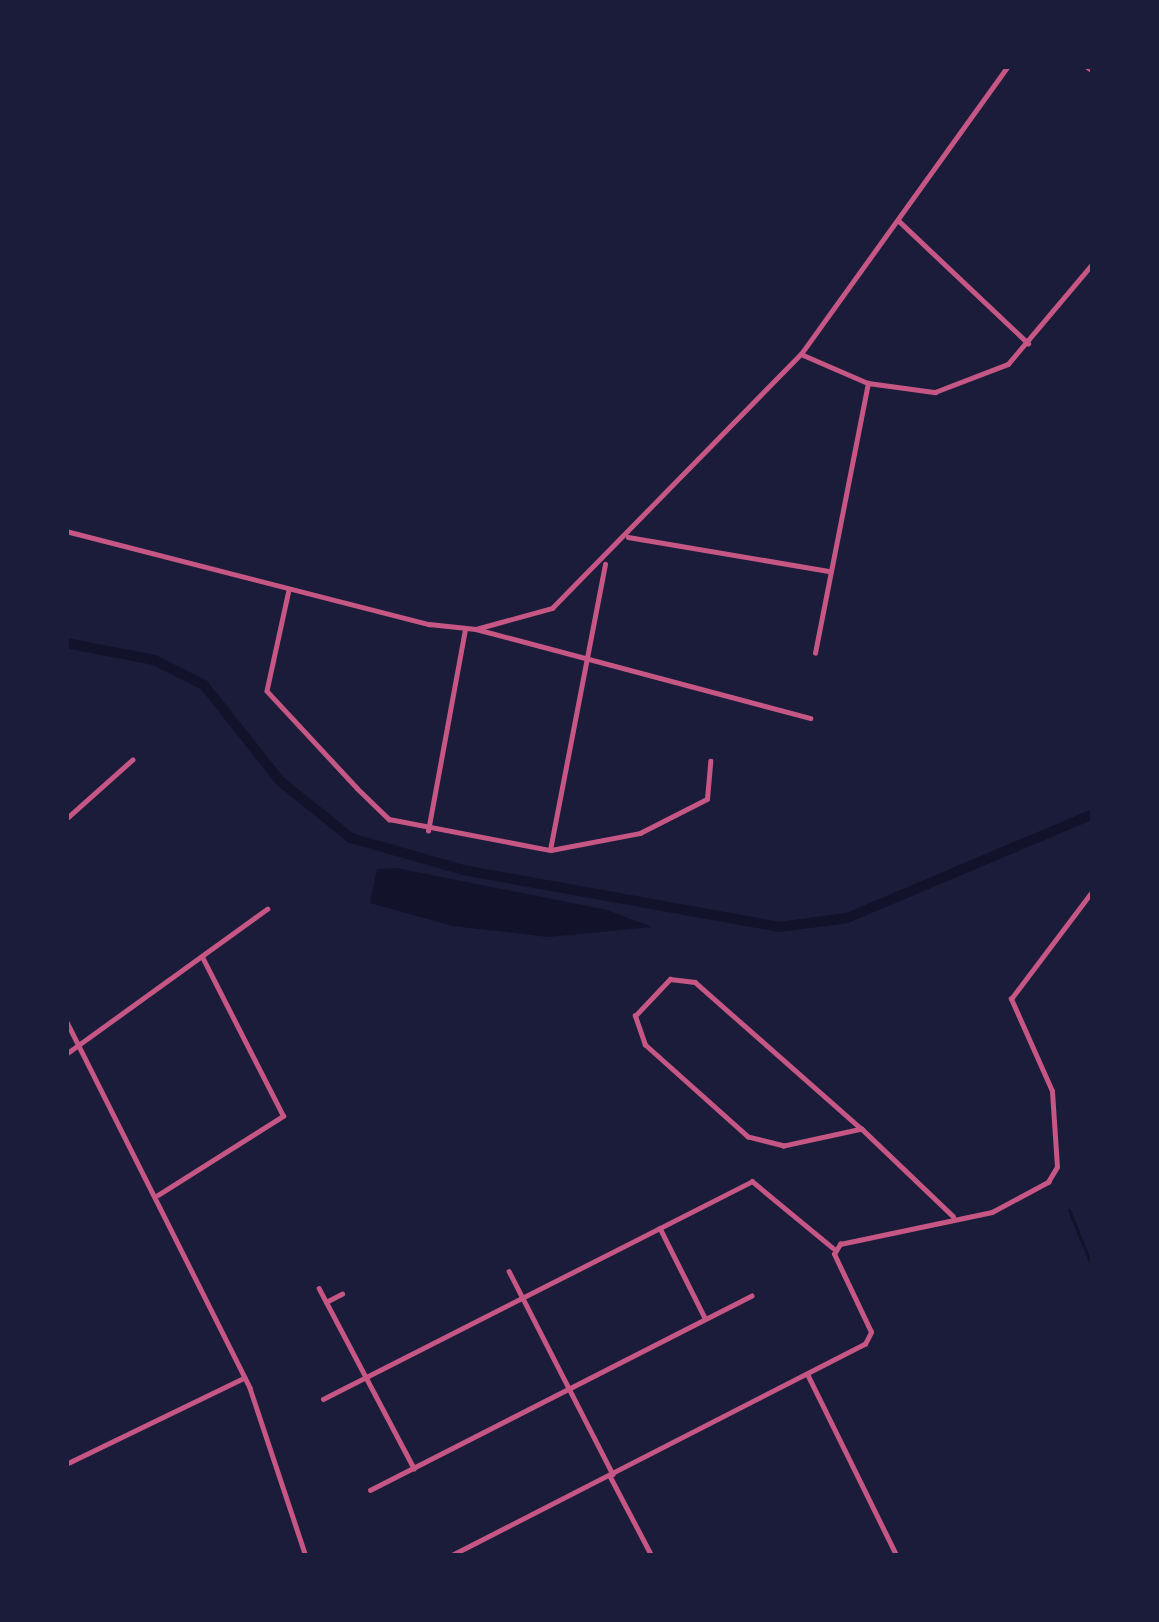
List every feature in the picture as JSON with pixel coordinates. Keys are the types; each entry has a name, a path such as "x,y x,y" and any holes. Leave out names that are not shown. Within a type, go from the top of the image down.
{"street":[{"path":"476,629 552,608 605,561 801,354 1008,66"},
{"path":"1086,66 1093,71"},
{"path":"898,221 1028,343"},
{"path":"801,354 868,383 935,392 998,370 1028,343 1093,263"},
{"path":"814,653 868,383"},
{"path":"66,531 289,590 476,629 810,718"},
{"path":"628,537 829,571"},
{"path":"550,850 574,719 591,658 605,561"},
{"path":"289,590 267,691 389,819 428,831 550,850 640,833 707,799 710,761"},
{"path":"428,831 466,628"},
{"path":"66,819 131,760"},
{"path":"834,1249 953,1216 992,1212 1055,1174 1052,1091 1011,999 1093,890"},
{"path":"66,1054 267,909"},
{"path":"158,1195 283,1116 202,957"},
{"path":"862,1129 784,1146 748,1137 645,1045 635,1016 670,980 695,982 862,1129 953,1216"},
{"path":"66,1020 158,1195 245,1377 306,1556"},
{"path":"322,1399 754,1181 834,1249 871,1332 808,1375 450,1556"},
{"path":"660,1228 705,1318"},
{"path":"509,1271 652,1556"},
{"path":"319,1288 414,1468"},
{"path":"326,1302 342,1294"},
{"path":"370,1490 751,1296"},
{"path":"808,1375 897,1556"},
{"path":"66,1464 245,1377"}],"shaded area":[{"path":"396,868 607,910 652,927 548,937 453,926 370,903 377,869"}],"waterway":[{"path":"66,643 154,660 204,685 280,781 351,838 463,870 779,927 847,918 1093,814"},
{"path":"1069,1210 1093,1269"}]}
